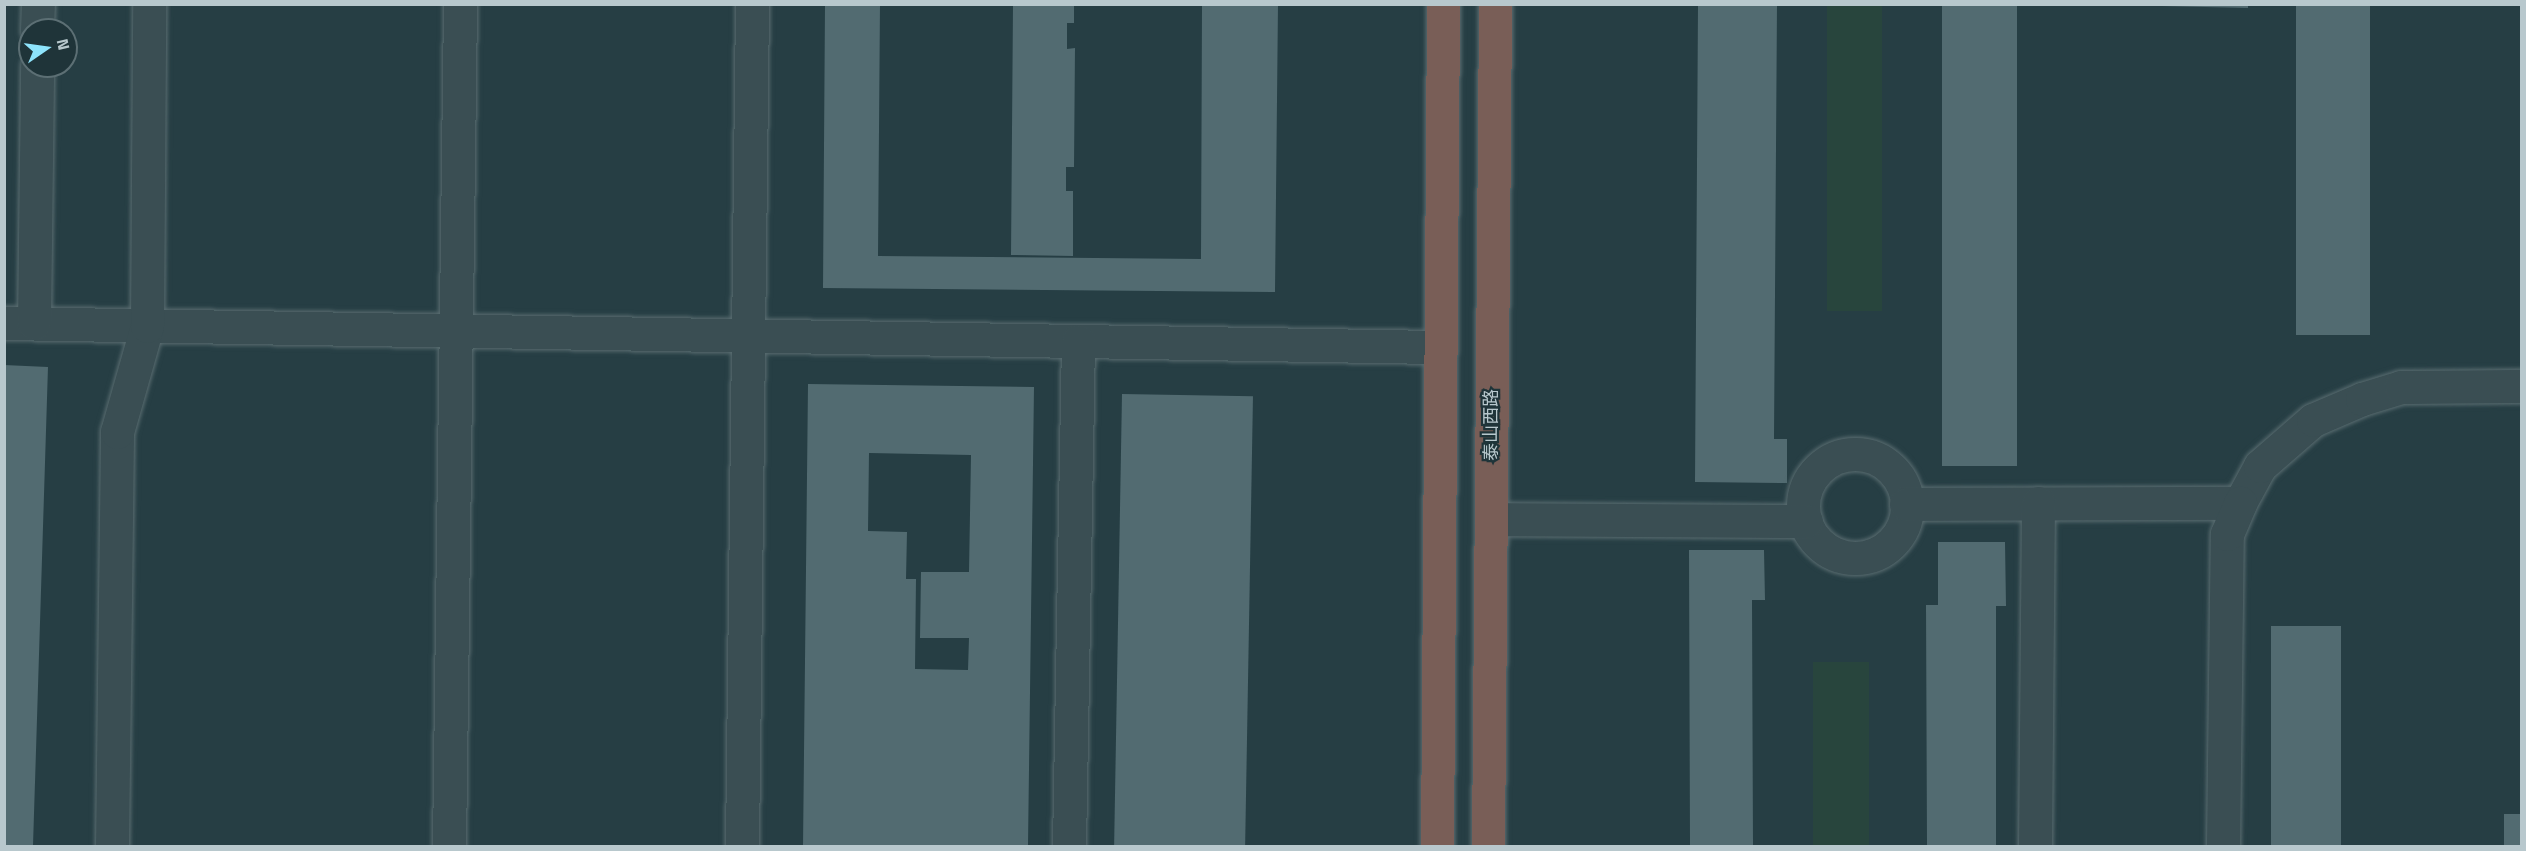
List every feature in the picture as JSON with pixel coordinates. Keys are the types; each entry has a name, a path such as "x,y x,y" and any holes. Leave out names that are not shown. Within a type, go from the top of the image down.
{"highway":[{"path":"1437,846 1443,4"},
{"name":"泰山西路","path":"1488,846 1495,4"}],"street":[{"path":"112,846 117,432 147,326 149,4"},
{"path":"449,846 460,4"},
{"path":"742,846 752,4"},
{"path":"36,78 19,323 1440,347"},
{"path":"1070,846 1078,341"},
{"path":"2223,846 2227,534 2240,503 2260,466 2313,420 2362,399 2401,387 2522,386"},
{"path":"1849,454 1870,456 1884,463 1900,481 1906,504 1899,534 1889,546 1860,559 1840,556 1822,547 1806,521 1805,491 1814,473 1830,460 1849,454"},
{"path":"1906,504 2240,503"},
{"path":"2035,846 2038,504"},
{"path":"1491,519 1806,521"}],"green space":[{"path":"1827,5 1882,5 1882,311 1827,311"},
{"path":"1813,662 1869,662 1869,846 1813,846"}],"building":[{"path":"825,4 880,4 878,256 1201,259 1202,4 1278,4 1275,292 823,288"},
{"path":"1013,4 1074,4 1074,23 1067,23 1067,49 1075,48 1074,167 1066,167 1066,191 1073,191 1073,256 1011,255"},
{"path":"1698,4 1777,4 1774,439 1787,439 1787,483 1695,482"},
{"path":"1942,4 2017,4 2017,466 1942,466"},
{"path":"2075,4 2248,4 2248,8"},
{"path":"2296,4 2370,4 2370,335 2296,335"},
{"path":"4,365 48,367 33,846 4,846"},
{"path":"808,384 1034,387 1028,846 803,846","holes":["869,453 971,455 969,572 921,572 920,638 969,638 968,670 915,669 916,579 906,579 907,532 868,531"]},
{"path":"1122,394 1253,396 1245,846 1114,846"},
{"path":"1938,542 2005,542 2006,606 1996,606 1996,846 1927,846 1926,605 1938,605"},
{"path":"1689,550 1764,550 1765,600 1752,600 1753,846 1690,846"},
{"path":"2271,626 2341,626 2341,846 2271,846"},
{"path":"2504,814 2522,814 2522,846 2504,846"}]}
